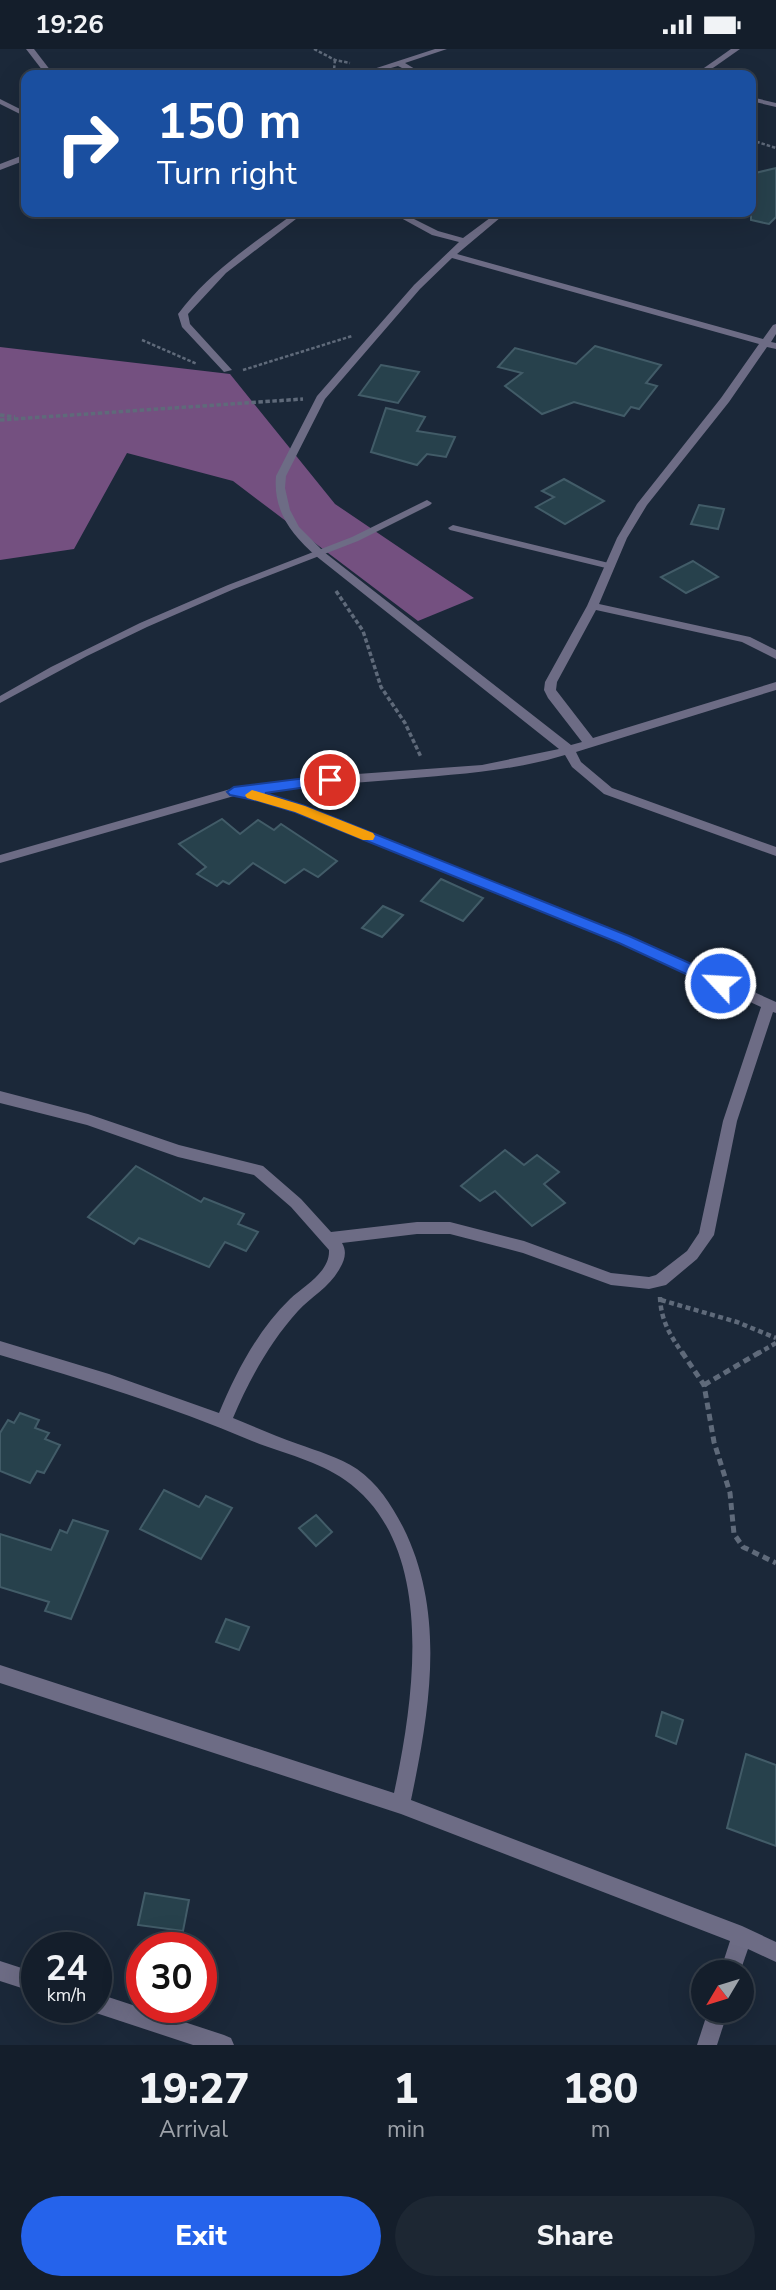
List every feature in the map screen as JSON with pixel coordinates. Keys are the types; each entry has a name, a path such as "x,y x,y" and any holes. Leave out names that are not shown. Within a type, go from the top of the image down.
{"street":[{"path":"30,49 46,70"},
{"path":"376,70 443,49"},
{"path":"705,70 736,49"},
{"path":"399,63 412,70"},
{"path":"756,100 776,105"},
{"path":"0,101 21,112"},
{"path":"0,167 21,159"},
{"path":"227,370 185,325 183,314 214,280 294,217"},
{"path":"404,217 435,233 466,241"},
{"path":"497,217 450,255 321,398 289,457 278,490 288,521 320,554 569,750 576,764 608,791 776,852"},
{"path":"450,255 771,345"},
{"path":"589,742 550,690 559,666 593,606 642,504 771,345 776,327"},
{"path":"593,606 746,639 776,655"},
{"path":"0,859 234,792 330,780 482,769 542,758 776,686"},
{"path":"234,792 261,796 326,819 624,939 772,1007 730,1121 706,1235 692,1255 662,1280 649,1283 611,1279 524,1247 450,1228 417,1228 329,1238"},
{"path":"0,1097 88,1120 178,1151 258,1170 296,1203 337,1248 339,1256 333,1267 293,1306 240,1381 224,1420"},
{"path":"0,1348 90,1374 224,1420 352,1475 385,1510 409,1561 423,1632 423,1688 401,1805"},
{"path":"0,1674 401,1805 742,1936 776,1952"},
{"path":"734,1960 742,1936"},
{"path":"0,1971 21,1978"},
{"path":"112,2008 224,2045"},
{"path":"707,2045 714,2023"}],"lane":[{"path":"0,700 197,602 320,554 401,518 427,503"},
{"path":"453,528 610,566"}],"path":[{"path":"334,70 335,60"},
{"path":"756,142 776,148"},
{"path":"142,340 189,362 227,370 253,367 383,327"},
{"path":"0,420 321,398"},
{"path":"0,415 23,418"},
{"path":"335,590 363,631 382,687 405,723 428,774"},
{"path":"662,1280 660,1299 666,1329 704,1385 714,1442 730,1493 734,1534 743,1547 776,1563"},
{"path":"660,1299 737,1322 776,1341"},
{"path":"704,1385 776,1341"}],"shaded area":[{"path":"0,347 230,374 335,504 474,598 418,621 233,481 127,453 74,549 0,560"}],"building":[{"path":"776,168 776,217 769,224 751,220 751,217 756,217 756,173"},
{"path":"595,346 661,365 646,383 657,386 639,409 631,407 624,416 574,402 542,414 505,386 522,373 498,367 515,348 576,364"},
{"path":"381,365 419,372 398,403 359,395"},
{"path":"386,408 425,417 417,431 455,437 446,457 427,454 417,465 371,452"},
{"path":"564,479 604,501 565,524 536,507 554,497 542,491"},
{"path":"699,505 724,509 718,529 691,524"},
{"path":"693,561 718,577 686,593 661,577"},
{"path":"222,819 240,834 258,820 274,830 281,824 337,861 318,877 304,869 285,883 253,863 229,884 223,881 217,886 197,874 206,867 179,844"},
{"path":"441,879 483,898 463,921 421,901"},
{"path":"383,906 403,915 382,937 362,928"},
{"path":"505,1150 524,1165 537,1155 559,1172 544,1184 565,1203 532,1226 495,1191 480,1201 461,1186"},
{"path":"136,1166 201,1202 204,1198 244,1214 238,1224 258,1232 246,1251 225,1242 209,1267 139,1238 134,1244 88,1217"},
{"path":"20,1413 39,1420 35,1428 49,1433 45,1439 60,1445 44,1473 37,1471 30,1483 0,1471 0,1433 8,1420 14,1423"},
{"path":"164,1490 199,1507 206,1496 232,1508 201,1559 140,1529"},
{"path":"316,1515 332,1532 316,1546 299,1528"},
{"path":"73,1520 108,1531 71,1619 45,1611 49,1602 0,1587 0,1534 51,1550 60,1530 67,1533"},
{"path":"226,1619 249,1627 239,1650 216,1642"},
{"path":"662,1712 683,1720 676,1744 656,1736"},
{"path":"746,1754 776,1765 776,1846 727,1828"},
{"path":"145,1893 189,1900 183,1931 138,1925"}],"slow traffic":[{"path":"252,795 300,809 368,836"}],"route":[{"path":"330,780 234,792 261,796 300,809 624,939 720,983"}]}
